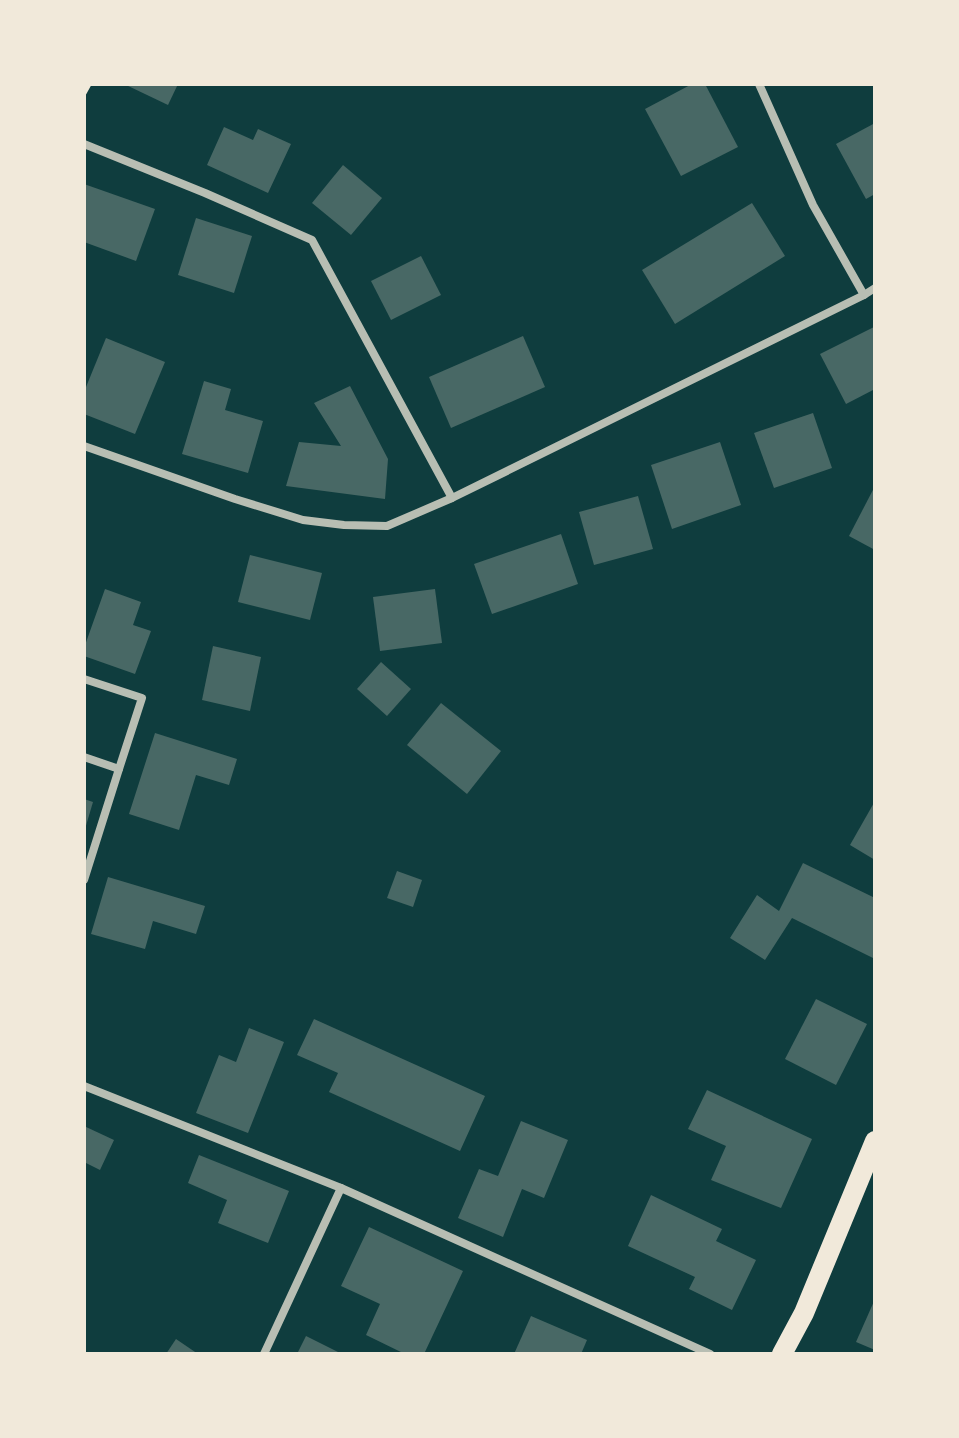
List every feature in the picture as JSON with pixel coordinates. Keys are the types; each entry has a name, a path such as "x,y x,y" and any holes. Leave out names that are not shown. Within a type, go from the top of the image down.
{"main road":[{"path":"782,1354 804,1313 875,1141"}],"street":[{"path":"759,84 813,205 864,295"},
{"path":"84,144 312,240 452,498"},
{"path":"84,446 303,520 387,526 452,498 875,288"},
{"path":"84,679 142,698 84,880"},
{"path":"84,757 119,769"},
{"path":"84,1086 341,1188 710,1354"},
{"path":"264,1354 341,1188"}],"path":[{"path":"84,93 89,84"}],"building":[{"path":"124,84 178,84 168,105"},
{"path":"692,84 705,84 738,147 681,176 645,109"},
{"path":"875,123 875,194 866,199 836,144"},
{"path":"224,127 253,140 258,129 291,144 268,193 207,165"},
{"path":"343,165 382,198 351,235 312,203"},
{"path":"84,184 155,209 136,261 84,242"},
{"path":"752,203 785,256 675,324 642,270"},
{"path":"196,218 252,236 234,293 178,275"},
{"path":"421,256 441,295 391,320 371,281"},
{"path":"874,327 875,389 846,404 820,354"},
{"path":"523,336 545,387 451,428 429,377"},
{"path":"106,338 165,362 135,434 84,414 84,392"},
{"path":"204,381 231,389 225,410 263,421 248,473 182,454"},
{"path":"350,386 388,459 385,499 286,486 299,442 341,446 314,403"},
{"path":"813,413 832,468 774,488 754,433"},
{"path":"720,442 741,505 672,529 651,465"},
{"path":"875,486 875,550 849,536"},
{"path":"638,496 653,549 594,565 579,512"},
{"path":"561,534 578,584 492,614 474,564"},
{"path":"250,555 322,573 310,620 238,602"},
{"path":"105,589 141,602 133,625 151,631 135,674 84,656"},
{"path":"435,589 442,643 380,651 373,597"},
{"path":"213,646 261,657 250,711 202,700"},
{"path":"381,662 411,689 387,716 357,689"},
{"path":"441,703 501,751 467,794 407,745"},
{"path":"155,733 237,759 229,785 196,775 179,830 129,814"},
{"path":"84,799 93,802 85,829 84,829"},
{"path":"875,801 875,860 850,845"},
{"path":"803,863 875,898 875,959 792,918 765,960 730,938 757,895 779,911"},
{"path":"397,871 422,880 413,907 387,898"},
{"path":"108,877 205,906 196,934 153,921 145,949 91,934"},
{"path":"816,999 867,1024 836,1085 785,1059"},
{"path":"314,1019 485,1096 460,1151 329,1092 338,1073 297,1055"},
{"path":"249,1028 284,1042 248,1133 196,1113 219,1055 236,1062"},
{"path":"707,1090 812,1139 781,1208 711,1180 726,1146 688,1129"},
{"path":"521,1121 568,1140 544,1198 522,1189 503,1237 458,1218 479,1169 498,1176"},
{"path":"84,1126 114,1140 100,1170 84,1162"},
{"path":"199,1155 289,1191 268,1243 218,1223 227,1200 188,1183"},
{"path":"651,1195 722,1229 716,1241 756,1260 732,1310 689,1289 695,1277 628,1246"},
{"path":"369,1227 463,1271 424,1354 405,1354 366,1335 380,1304 341,1286"},
{"path":"875,1299 875,1350 856,1342"},
{"path":"531,1316 587,1340 581,1354 514,1354"},
{"path":"306,1336 342,1354 297,1354"},
{"path":"176,1339 198,1354 166,1354"}]}
